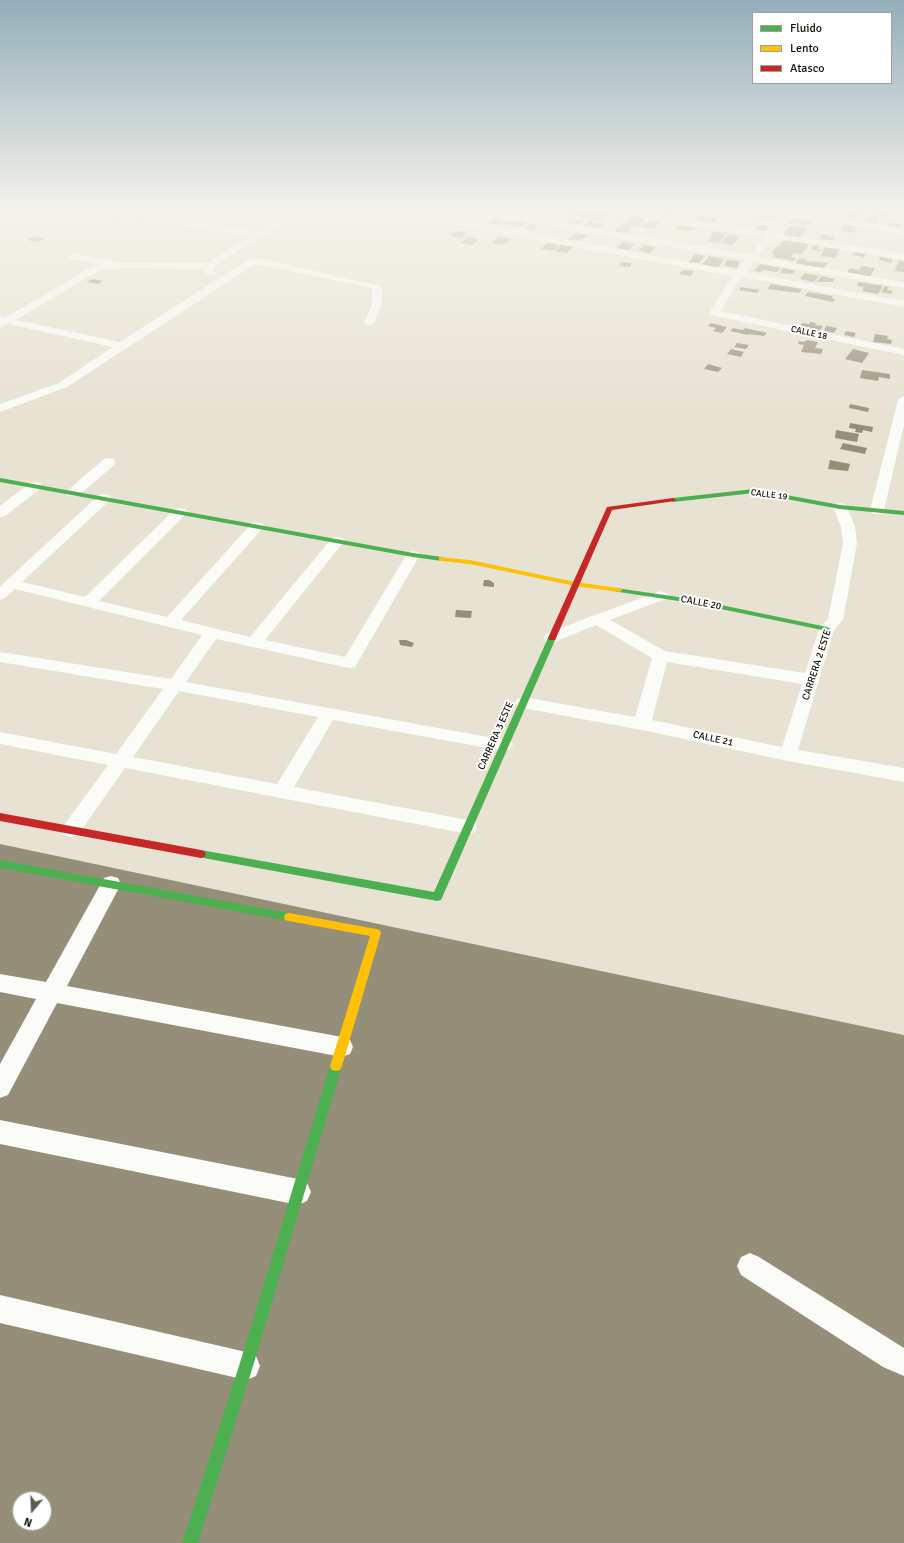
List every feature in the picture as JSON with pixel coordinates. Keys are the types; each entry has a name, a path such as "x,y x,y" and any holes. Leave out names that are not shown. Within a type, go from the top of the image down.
{"street":[{"path":"2,322 70,283"},
{"path":"0,408 63,384 217,283"},
{"path":"359,283 377,288 377,304 369,323"},
{"name":"CALLE 18","path":"734,283 714,313 904,352"},
{"path":"785,283 904,304"},
{"path":"892,283 904,285"},
{"path":"2,322 122,346"},
{"path":"877,510 904,400"},
{"path":"73,493 109,462"},
{"name":"CALLE 20","path":"0,480 413,555 470,562 575,584 661,596 827,629"},
{"path":"0,513 35,486"},
{"name":"CALLE 19","path":"610,508 754,491 840,507 904,513"},
{"path":"0,595 104,498"},
{"name":"CARRERA 2 ESTE","path":"788,755 827,629 835,620 850,543 848,527 840,507"},
{"name":"CARRERA 3 ESTE","path":"71,830 437,897 610,508"},
{"path":"88,602 180,512"},
{"path":"170,623 256,526"},
{"path":"254,643 337,541"},
{"path":"11,584 254,643 349,663 413,555"},
{"path":"552,638 596,619 661,596"},
{"path":"596,619 661,656 812,680"},
{"path":"0,817 71,830 212,633"},
{"path":"642,724 661,656"},
{"path":"0,657 174,685 504,745"},
{"name":"CALLE 21","path":"523,703 642,724 788,755 904,774"},
{"path":"282,791 328,714"},
{"path":"0,738 468,827"},
{"path":"0,864 376,933 246,1366 190,1543"},
{"path":"0,1087 111,884"},
{"path":"0,983 342,1047"},
{"path":"0,1132 298,1192"},
{"path":"750,1266 893,1357 904,1362"},
{"path":"0,1309 246,1366"}],"building":[{"path":"858,283 865,283 883,286 878,294 862,291 864,287 857,286"},
{"path":"771,284 802,289 799,293 767,289"},
{"path":"885,286 889,287 887,290 893,291 891,294 881,292"},
{"path":"741,287 760,290 757,293 739,290"},
{"path":"808,292 833,296 831,298 835,299 833,302 805,296"},
{"path":"810,322 816,323 815,325 823,326 820,331 800,326 802,323 809,324"},
{"path":"711,323 727,327 722,333 713,331 716,328 708,326"},
{"path":"826,326 837,328 834,333 824,331"},
{"path":"733,328 743,330 745,328 767,333 764,336 748,335 730,331"},
{"path":"846,331 856,333 854,337 844,335"},
{"path":"875,334 888,336 887,339 892,340 891,344 873,342"},
{"path":"806,340 818,342 815,348 823,349 821,354 801,352 804,345 798,344 799,341 805,342"},
{"path":"737,343 749,345 746,349 734,347"},
{"path":"731,349 744,352 741,357 727,354"},
{"path":"853,349 869,353 862,363 845,359"},
{"path":"708,364 722,368 718,372 704,369"},
{"path":"862,370 890,374 890,379 879,377 878,381 860,378"},
{"path":"850,404 869,408 868,412 849,408"},
{"path":"850,423 873,427 872,432 863,430 862,433 855,432 856,429 849,428"},
{"path":"836,430 859,434 857,442 835,438"},
{"path":"843,443 867,448 865,454 840,449"},
{"path":"830,460 850,464 848,471 828,469"},
{"path":"484,580 489,580 494,583 494,587 483,586"},
{"path":"456,610 472,611 471,618 455,617"},
{"path":"399,640 406,640 414,643 412,647 400,645"},
{"path":"0,844 904,1035 904,1543 0,1543"}],"traffic: fast":[{"path":"0,480 442,559"},
{"path":"673,500 754,491 840,507 904,513"},
{"path":"619,590 692,601 827,629"},
{"path":"201,854 437,897 552,638"},
{"path":"0,864 289,917"},
{"path":"190,1543 246,1366 336,1066"}],"traffic: slow":[{"path":"442,559 470,562 575,584 619,590"},
{"path":"289,917 376,933 336,1066"}],"traffic: jam":[{"path":"552,638 609,508 673,500"},
{"path":"0,817 201,854"}]}
